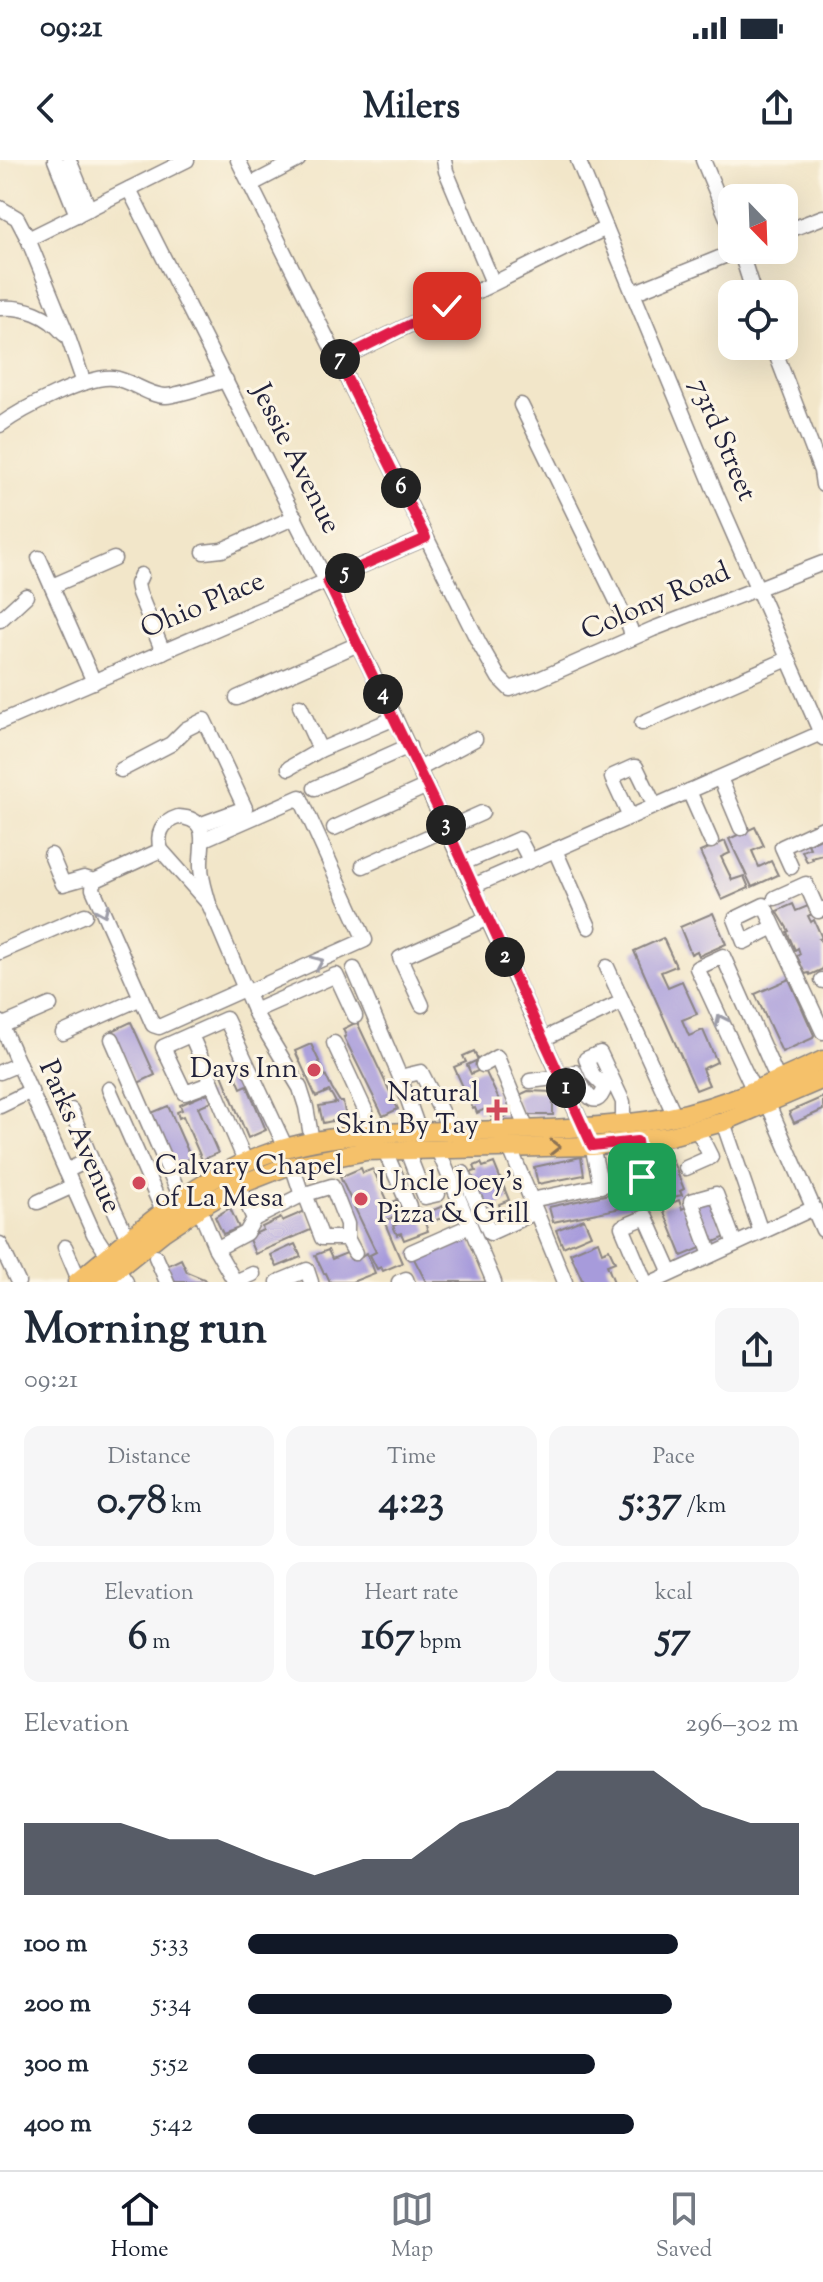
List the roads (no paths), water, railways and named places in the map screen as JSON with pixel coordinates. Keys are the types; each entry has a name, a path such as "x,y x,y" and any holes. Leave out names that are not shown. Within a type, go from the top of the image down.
{"main road":[{"path":"101,1282 163,1232 199,1208 309,1148 312,1141 419,1131 583,1127 675,1116 727,1102 823,1060"},
{"path":"117,1269 128,1239 181,1198 246,1163 366,1151 592,1146 637,1141 723,1122 823,1079"},
{"path":"78,1281 117,1269"}],"street":[{"path":"55,160 83,212"},
{"path":"69,160 83,212"},
{"path":"28,239 187,160"},
{"path":"238,160 426,538"},
{"path":"250,185 298,160"},
{"path":"444,160 493,283"},
{"name":"73rd Street","path":"578,160 731,530 822,736"},
{"path":"703,160 718,196"},
{"name":"Jessie Avenue","path":"129,189 409,746 543,1039 568,1074 583,1127 592,1146 601,1186"},
{"path":"0,208 17,218 28,239 84,383"},
{"path":"798,227 823,217"},
{"path":"338,360 606,228"},
{"path":"633,293 718,259"},
{"path":"0,308 14,308 44,316 68,337"},
{"path":"778,360 821,471 823,485"},
{"path":"0,425 15,414 101,378 113,378 167,396 226,380"},
{"path":"521,405 630,628 632,638"},
{"path":"204,552 222,550 295,517"},
{"name":"Colony Road","path":"426,538 482,648 499,678 510,689 823,563"},
{"name":"Ohio Place","path":"0,722 426,538"},
{"path":"39,558 94,682"},
{"path":"52,586 114,559"},
{"path":"141,575 137,584 139,593 163,652"},
{"path":"0,620 26,596"},
{"path":"237,698 358,644"},
{"path":"642,723 788,659"},
{"path":"300,706 320,750"},
{"path":"289,768 320,750 395,718"},
{"path":"121,770 171,744 186,729 204,720 245,808 201,832"},
{"path":"473,886 822,736"},
{"path":"419,769 475,739"},
{"path":"315,788 409,746"},
{"path":"630,817 612,778 633,767 636,767 655,806"},
{"path":"720,778 741,828"},
{"path":"334,828 427,786"},
{"path":"689,791 711,841"},
{"path":"94,881 93,889 153,1025 159,1027 365,940 300,797 201,832"},
{"path":"363,866 482,813"},
{"path":"209,904 161,850 159,834 168,821 184,817 201,832 201,867 209,904 254,1011 300,1088 312,1141"},
{"path":"791,867 782,847 823,828"},
{"path":"463,863 519,839 530,860"},
{"path":"51,855 63,884 84,878 94,881 161,850"},
{"path":"555,850 589,927"},
{"path":"775,898 806,884 818,911 823,909"},
{"path":"0,952 85,915"},
{"path":"422,1005 400,958 488,918"},
{"path":"774,927 823,1032"},
{"path":"754,1091 697,968 723,956 778,1080"},
{"path":"607,967 675,1116"},
{"path":"354,969 400,1077 419,1131"},
{"path":"254,1011 336,975 355,1016"},
{"path":"63,1033 141,998"},
{"path":"543,1039 622,1002"},
{"path":"1,1024 50,1005"},
{"path":"212,1083 185,1093 163,1047 226,1019 322,1238 347,1238"},
{"name":"Parks Avenue","path":"1,1024 94,1234 117,1269"},
{"path":"191,1035 246,1163"},
{"path":"112,1039 181,1198"},
{"path":"334,1043 366,1112 368,1134"},
{"path":"568,1074 586,1095 596,1098 605,1087 593,1075 586,1059 600,1053 623,1102 623,1114 628,1123"},
{"path":"483,1065 497,1057 527,1130"},
{"path":"0,1072 19,1064"},
{"path":"530,1081 568,1074 589,1065"},
{"path":"400,1077 421,1072 451,1131"},
{"path":"109,1089 163,1211"},
{"path":"0,1106 31,1091"},
{"path":"768,1104 816,1203 823,1230"},
{"path":"71,1110 128,1239"},
{"path":"723,1122 761,1232"},
{"path":"686,1168 711,1157 697,1129"},
{"path":"463,1173 490,1233 534,1206 642,1177 637,1141"},
{"path":"510,1148 565,1282"},
{"path":"438,1150 494,1282"},
{"path":"385,1151 409,1206"},
{"path":"407,1151 425,1197 438,1194"},
{"path":"66,1171 91,1159"},
{"path":"239,1185 254,1219"},
{"path":"38,1202 73,1186"},
{"path":"216,1249 246,1233 254,1219 304,1194 332,1186 347,1224 347,1238 355,1253"},
{"path":"711,1255 691,1201 716,1194 735,1244"},
{"path":"653,1282 816,1203"},
{"path":"199,1208 216,1249 235,1282 253,1274"},
{"path":"645,1282 622,1227 646,1217 671,1273"},
{"path":"411,1252 470,1226"},
{"path":"0,1244 18,1282"},
{"path":"65,1247 78,1281"},
{"path":"156,1257 167,1282"},
{"path":"278,1282 307,1270 311,1282"},
{"path":"399,1282 406,1279 407,1282"}],"place":[{"name":"Days Inn","path":"314,1070"},
{"name":"Natural Skin By Tay","path":"497,1110"},
{"name":"Calvary Chapel of La Mesa","path":"139,1183"},
{"name":"Uncle Joey's Pizza & Grill","path":"361,1199"}]}
